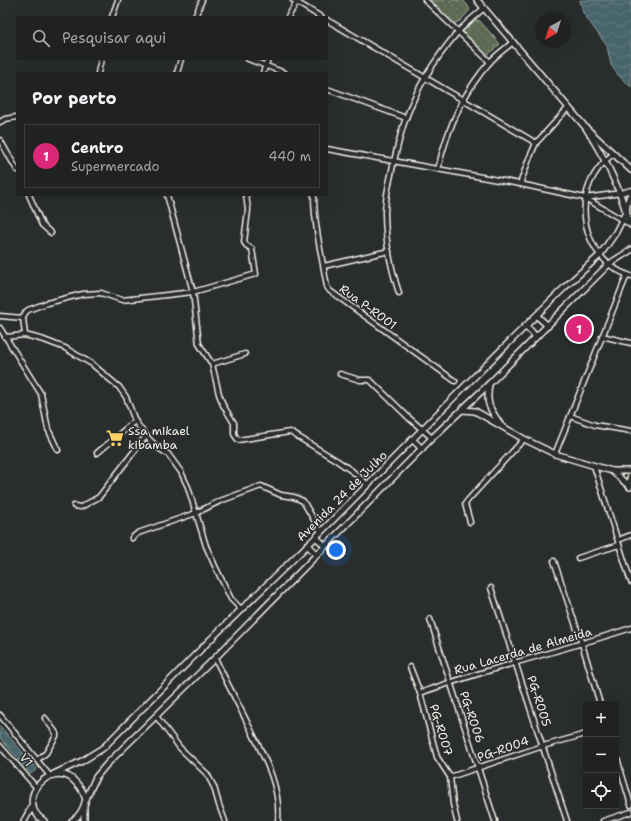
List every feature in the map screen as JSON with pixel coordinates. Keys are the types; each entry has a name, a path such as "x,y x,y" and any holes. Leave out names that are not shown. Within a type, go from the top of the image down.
{"street":[{"path":"112,16 118,0"},
{"path":"195,16 202,0"},
{"path":"425,0 490,62"},
{"path":"477,0 586,128 631,170"},
{"path":"288,16 296,1 319,16"},
{"path":"399,294 392,274 386,233 386,202 394,162 406,118 424,79 441,53 458,32 484,8"},
{"path":"328,21 424,79 536,143"},
{"path":"438,170 448,134 462,100 490,62 513,42"},
{"path":"98,72 101,60"},
{"path":"177,72 181,60"},
{"path":"251,60 282,72"},
{"path":"263,72 268,60"},
{"path":"328,89 406,118"},
{"path":"520,184 528,159 536,143 568,108"},
{"path":"0,122 5,119 16,117"},
{"path":"586,128 605,160 621,193 631,225"},
{"path":"0,140 16,168"},
{"path":"328,149 520,184 585,198 631,225"},
{"path":"555,454 602,336 629,276 609,264 600,255 587,232 584,212 585,198 593,176 605,160 613,154"},
{"path":"585,198 621,193 631,190"},
{"name":"Avenida 24 de Julho","path":"36,787 42,780 82,761 103,748 565,287 600,255 613,237 622,220 631,194"},
{"path":"30,196 42,225 51,233"},
{"path":"168,196 193,292 199,344 212,364 219,394 223,405 234,423 234,434 238,440 290,432 336,460 367,484"},
{"path":"25,335 23,318 28,310 47,303 83,294 101,293 122,300 193,292 256,274 252,249 244,242 248,210 246,196"},
{"name":"Rua P-R001","path":"314,196 316,225 327,287 330,291 343,302 455,381"},
{"name":"Avenida 24 de Julho","path":"84,806 99,773 432,438 548,326 609,264 631,250"},
{"path":"324,266 389,251"},
{"path":"0,316 23,318"},
{"path":"537,316 548,326"},
{"path":"525,327 536,337"},
{"path":"0,328 41,394 48,429 58,450"},
{"path":"5,337 25,335 65,348 92,364 119,387 126,397 135,421 146,436 158,448 168,454 176,463 188,487 206,546 231,599 241,609"},
{"path":"602,336 631,343"},
{"path":"212,364 245,354"},
{"path":"340,374 360,380 370,380 432,438"},
{"path":"489,384 487,397 488,406 500,425"},
{"path":"462,410 475,411 524,439 555,454 612,471 631,471"},
{"path":"570,416 595,425 631,431"},
{"path":"97,453 135,421"},
{"path":"74,506 81,507 99,497 146,436"},
{"path":"470,522 465,504 524,439"},
{"path":"413,440 422,449"},
{"path":"594,466 631,582"},
{"path":"612,471 630,487"},
{"path":"630,487 629,479 631,475"},
{"path":"132,538 138,533 196,513 220,501 261,486 281,495 299,498 303,501 321,532"},
{"path":"618,540 631,535"},
{"path":"316,537 325,546"},
{"path":"307,545 316,554"},
{"path":"578,558 619,545"},
{"path":"554,561 582,644 599,701"},
{"name":"PG-R005","path":"491,588 566,821"},
{"name":"PG-R006","path":"430,619 495,821"},
{"name":"Rua Lacerda de Almeida","path":"420,693 450,682 582,644 631,628"},
{"path":"215,658 269,768 280,807 278,821"},
{"name":"PG-R007","path":"410,667 420,693 437,757 450,777 453,804 457,821"},
{"path":"0,715 37,760 52,775 67,776 73,780 78,784 86,799"},
{"path":"156,716 180,748 207,774 214,787 218,805 225,821"},
{"path":"37,760 46,753 56,736 56,733 45,718"},
{"name":"PG-R004","path":"450,777 543,746 583,735"},
{"name":"V1","path":"0,746 36,787"},
{"path":"619,765 631,805"},
{"path":"36,787 33,796 33,805 36,813 44,821"},
{"path":"24,821 33,805"},
{"path":"72,821 84,806"},
{"path":"84,806 84,821"},
{"path":"603,821 631,812"}],"green space":[{"path":"428,0 463,0 470,10 461,20 454,24"},
{"path":"476,20 480,21 500,44 488,55 483,53 463,33 464,29"}],"water":[{"path":"580,0 631,0 631,87 618,75 611,65 607,46 583,13"},
{"path":"0,726 37,769 31,774 0,738"}],"place":[{"name":"Centro","path":"579,329"},
{"name":"Ssa mikael kibamba","path":"115,438"}]}
